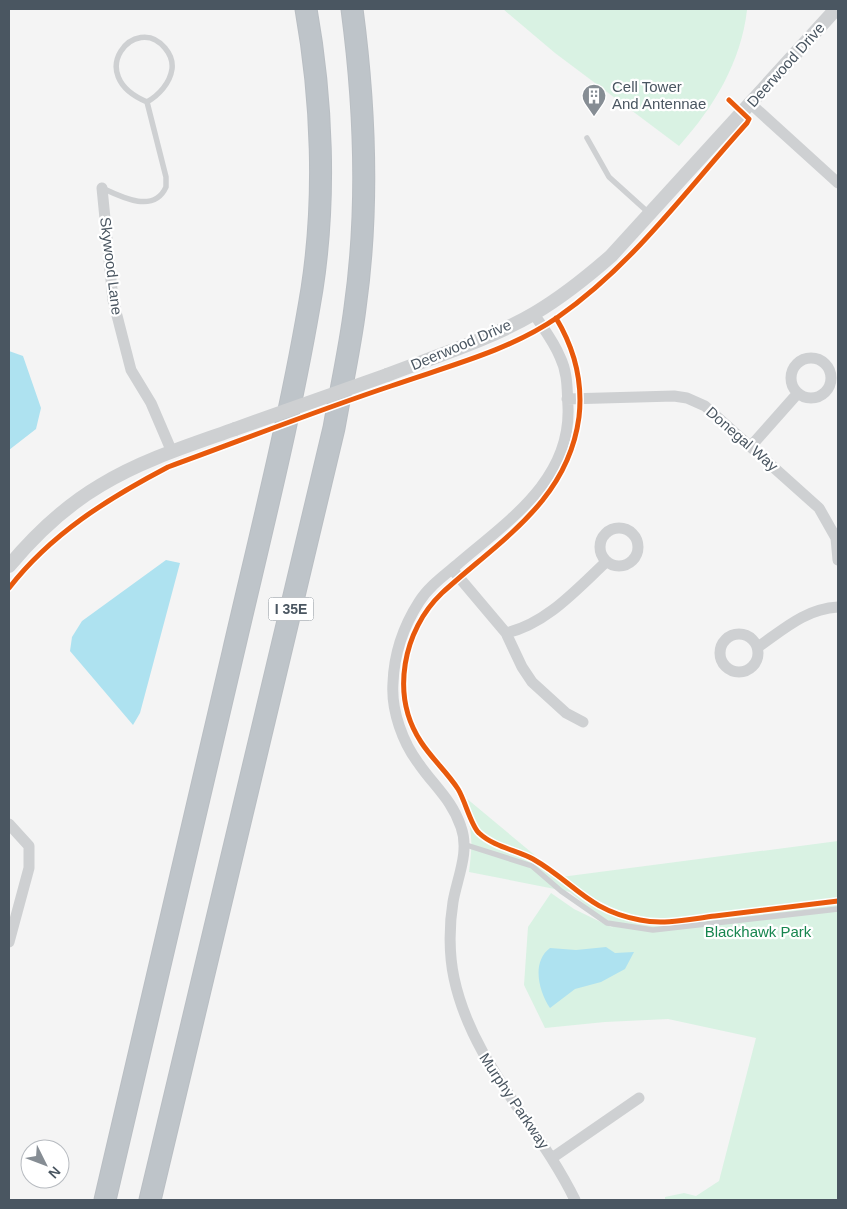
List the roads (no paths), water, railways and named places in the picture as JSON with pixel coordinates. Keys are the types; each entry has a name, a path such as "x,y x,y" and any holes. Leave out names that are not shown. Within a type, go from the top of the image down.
{"highway":[{"name":"I 35E","path":"105,1200 277,464 312,287 318,218 320,149 316,80 306,9"},
{"name":"I 35E","path":"150,1200 334,428 355,308 362,224 363,141 358,58 352,9"}],"street":[{"name":"Deerwood Drive","path":"9,566 35,535 100,485 172,452 235,428 387,376 493,334 534,314 575,287 611,256 836,9"},
{"path":"751,104 838,183"},
{"name":"Skywood Lane","path":"102,188 113,300 126,353 131,370 151,403 172,452"},
{"name":"Murphy Parkway","path":"534,314 561,358 567,381 568,420 560,455 546,482 530,503 433,585 419,601 399,640 392,685 396,714 406,743 419,764 450,800 462,830 464,856 453,903 450,940 453,975 462,1010 483,1057 552,1158 575,1200"},
{"path":"751,446 798,393"},
{"name":"Donegal Way","path":"567,399 668,396 687,398 710,410 818,508 837,537 838,560"},
{"path":"506,633 524,629 548,613 606,562"},
{"path":"452,569 506,633 522,667 532,682 566,713 583,722"},
{"path":"758,647 800,616 820,609 838,607"},
{"path":"9,824 29,846 29,868 9,942"},
{"path":"552,1158 639,1098"}],"lane":[{"path":"102,188 137,202 151,200 164,191 166,177 147,102 124,87 119,81 116,66 120,50 129,42 139,38 162,44 169,52 172,63 170,75 165,85 147,102"},
{"path":"587,138 609,177 650,214"},
{"path":"463,844 532,866 561,891 606,923 654,930 838,909"}],"water":[{"path":"9,351 23,356 41,408 36,429 9,450"},
{"path":"166,560 180,563 140,713 133,725 70,651 72,637 82,621"},
{"path":"606,947 615,953 634,952 625,969 601,982 575,989 550,1008 540,986 539,977 540,961 544,954 550,948 576,950"}],"place":[{"name":"Cell Tower And Antennae","path":"594,117"}],"park label":[{"name":"Blackhawk Park","path":"758,932"}]}
